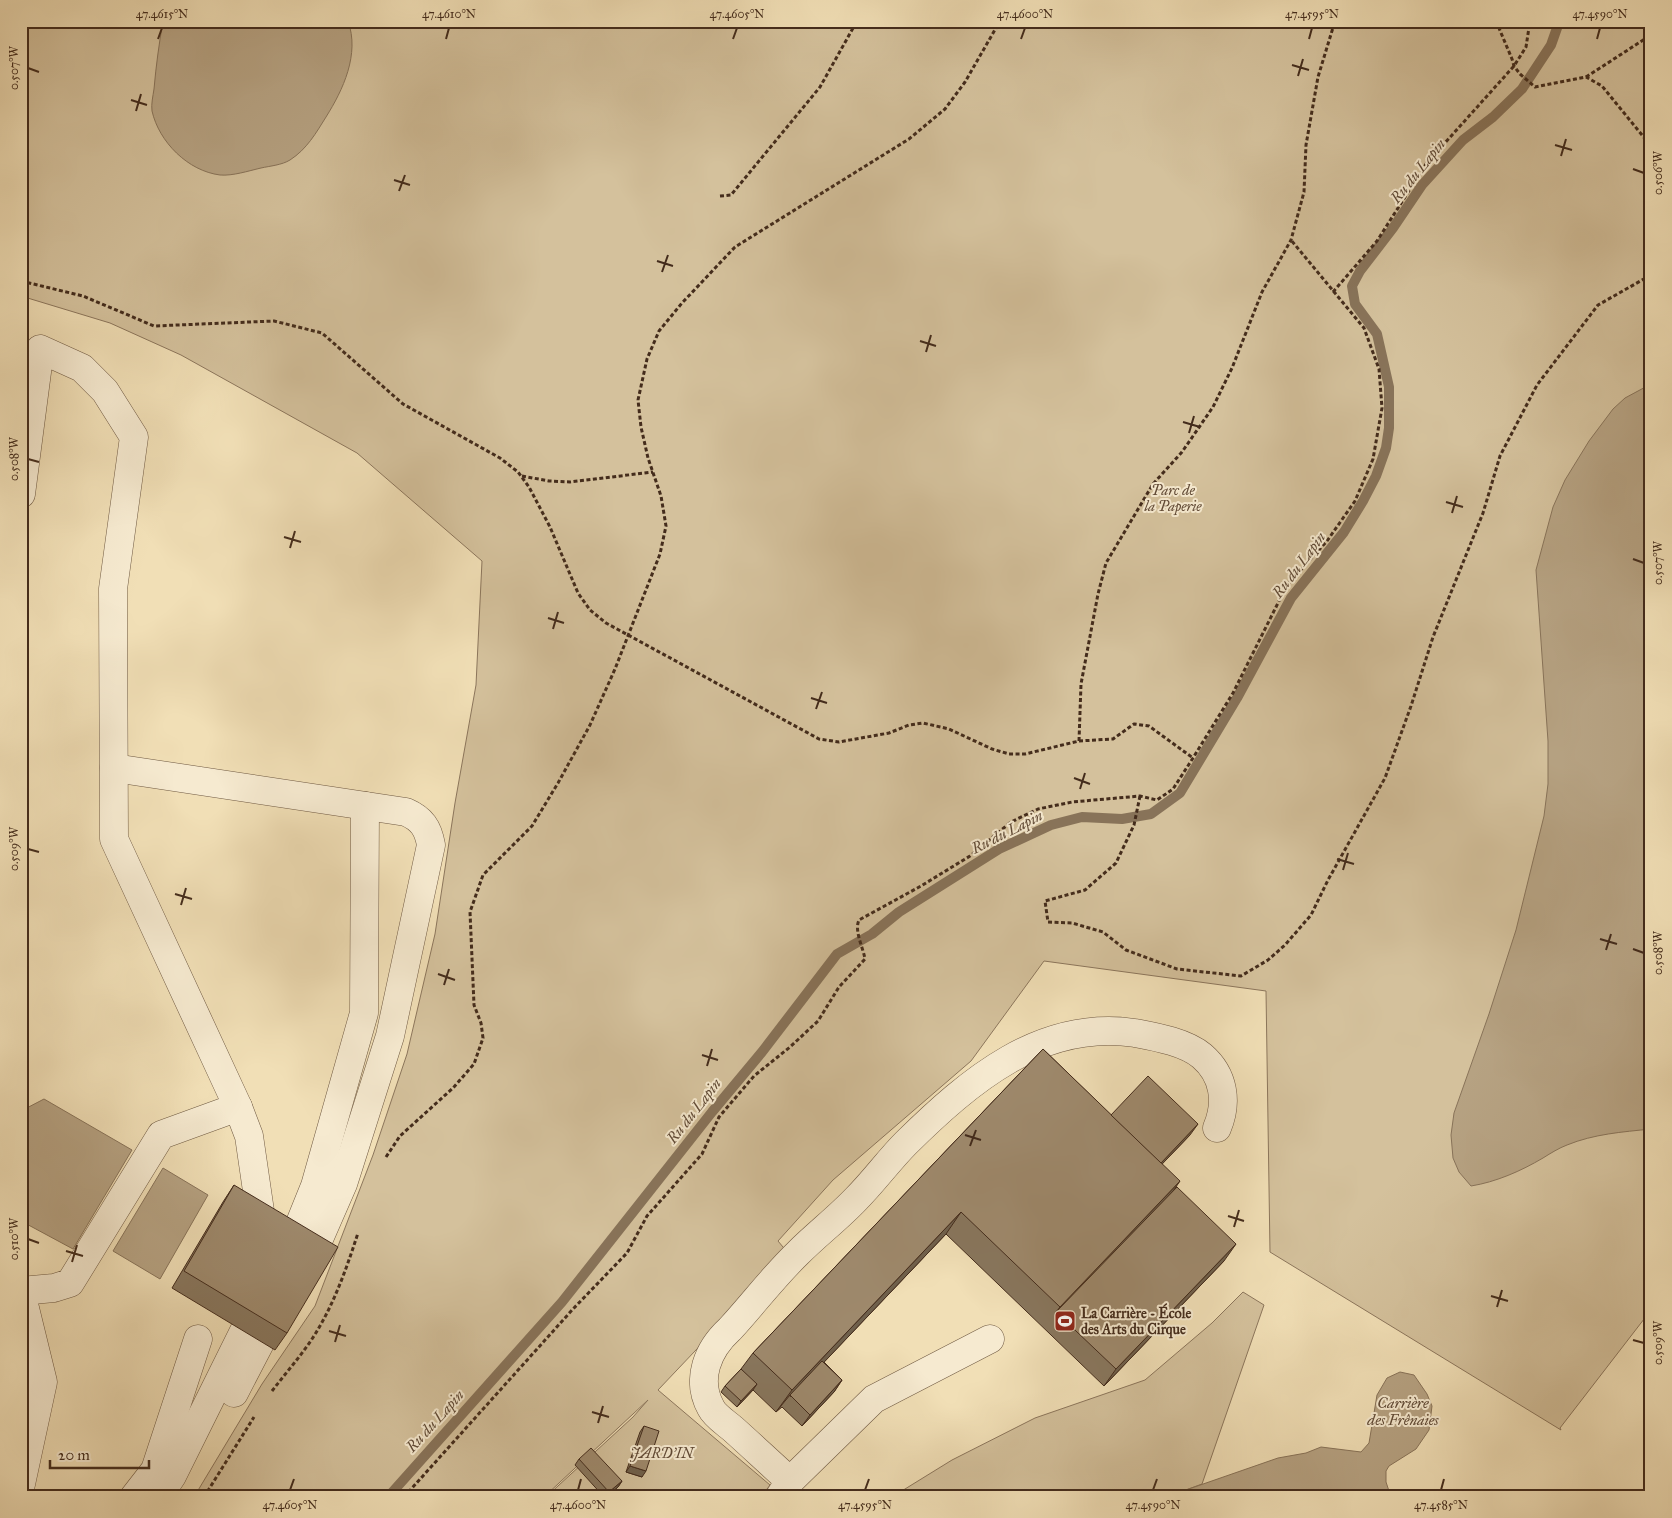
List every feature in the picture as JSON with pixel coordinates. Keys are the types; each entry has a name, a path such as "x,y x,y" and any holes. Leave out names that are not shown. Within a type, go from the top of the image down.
{"lane":[{"path":"21,494 40,349 82,368 105,391 134,436 113,589 114,839 238,1106 249,1136 262,1226"},
{"path":"114,768 406,812 416,816 424,824 429,834 431,845 390,1036 343,1184 302,1249 315,1186 364,1013 365,806"},
{"path":"990,1339 874,1399 785,1489 712,1410 704,1387 704,1374 710,1355 720,1338 796,1254 856,1199 906,1144 964,1090 1018,1053 1065,1035 1090,1031 1118,1031 1180,1045 1200,1055 1211,1065 1218,1077 1223,1089 1224,1102 1222,1116 1217,1128"},
{"path":"21,1484 43,1382 21,1292 54,1288 70,1283 160,1134 238,1106"},
{"path":"158,1497 172,1476 252,1336 187,1482 176,1497"},
{"path":"134,1497 154,1470 198,1340"},
{"path":"21,1494 26,1497"}],"path":[{"path":"720,196 731,195 820,87 857,21"},
{"path":"385,1159 400,1136 453,1088 474,1064 483,1038 481,1023 474,1005 470,912 483,875 532,826 590,725 615,669 660,554 666,526 661,496 652,472 641,427 638,400 647,359 659,331 682,303 735,247 909,139 945,109 965,82 1000,21"},
{"path":"1079,741 1081,684 1098,594 1106,563 1154,484 1182,452 1213,408 1232,368 1262,292 1290,240 1304,192 1306,145 1318,77 1335,21"},
{"path":"1496,21 1514,66 1535,87 1586,77 1651,34"},
{"path":"1333,292 1377,241 1426,164 1514,66 1526,47 1530,21"},
{"path":"1586,77 1602,86 1651,146"},
{"path":"404,1497 573,1309 627,1253 647,1216 702,1154 720,1116 754,1076 818,1021 838,987 865,958 857,924 859,920 921,886 970,856 1011,822 1038,809 1072,802 1140,796 1157,800 1173,788 1233,693 1286,585 1327,541 1355,502 1373,459 1382,408 1379,369 1364,328 1290,240"},
{"path":"1140,796 1136,806 1134,825 1116,864 1084,890 1045,901 1048,922 1072,923 1103,932 1126,950 1177,969 1241,976 1268,960 1285,945 1311,915 1328,880 1385,778 1433,637 1484,513 1500,456 1537,385 1598,305 1651,275"},
{"path":"21,281 83,296 154,326 274,321 322,332 403,404 500,458 522,476 550,527 578,593 590,610 606,623 819,739 839,742 889,733 909,725 923,723 949,728 992,750 1009,754 1026,754 1079,741 1113,739 1134,724 1148,726 1193,758"},
{"path":"522,476 549,481 570,482 652,472"},
{"path":"269,1396 322,1323 345,1271 360,1227"},
{"path":"204,1497 258,1411"}],"green space":[{"name":"Parc de la Paperie","path":"21,21 1651,21 1651,1310 1560,1428 1561,1430 1270,1252 1266,991 1044,961 971,1061 833,1180 778,1241 788,1253 658,1390 770,1485 761,1497 546,1497 633,1417 648,1400 544,1497 194,1497 262,1384 315,1306 373,1155 407,1054 435,934 455,803 476,685 482,561 357,453 181,355 110,323 21,296"},
{"path":"1243,1292 1264,1305 1202,1484 1183,1491 1154,1497 892,1497 952,1460 1035,1418 1145,1380 1212,1323"}],"water":[{"path":"163,21 348,21 351,33 351,59 344,83 326,117 311,140 296,156 280,164 235,174 220,175 197,168 186,161 168,144 156,122 152,111 152,103"},
{"path":"1651,384 1651,1129 1608,1134 1577,1141 1517,1172 1490,1182 1471,1186 1459,1172 1453,1158 1451,1135 1454,1113 1516,930 1544,816 1548,784 1548,741 1536,570 1553,507 1565,480 1589,441 1613,409 1625,398"},
{"path":"44,1099 132,1150 73,1249 21,1221 21,1111"},
{"path":"163,1168 208,1195 160,1279 113,1251"},
{"name":"Carrière des Frênaies","path":"1400,1372 1414,1375 1427,1394 1432,1406 1429,1430 1416,1449 1389,1466 1386,1471 1386,1482 1391,1497 1154,1497 1183,1491 1278,1458 1306,1453 1321,1447 1361,1452 1369,1443 1377,1395 1387,1378"}],"building":[{"path":"1043,1049 1180,1181 1060,1307 961,1212 792,1390 753,1353"},
{"path":"1148,1076 1198,1124 1161,1163 1111,1115"},
{"path":"234,1185 338,1247 287,1333 184,1271"},
{"path":"1177,1187 1236,1244 1116,1369 1056,1312"},
{"path":"822,1361 842,1380 810,1415 790,1395"},
{"path":"741,1369 757,1384 741,1401 725,1386"},
{"path":"644,1426 659,1431 646,1471 630,1466"},
{"path":"591,1448 622,1481 609,1492 579,1459"}],"waterway":[{"name":"Ru du Lapin","path":"388,1497 562,1302 712,1112 762,1052 837,954 872,934 899,912 999,849 1051,825 1082,817 1122,819 1151,814 1180,793 1237,698 1291,598 1344,532 1363,501 1376,476 1386,448 1389,428 1389,387 1377,334 1355,304 1352,286 1360,271 1393,228 1422,185 1463,140 1493,117 1522,89 1551,45 1558,21"}],"place":[{"name":"La Carrière - École des Arts du Cirque","path":"1065,1321"}],"park label":[{"name":"JARD'IN","path":"662,1453"}]}
